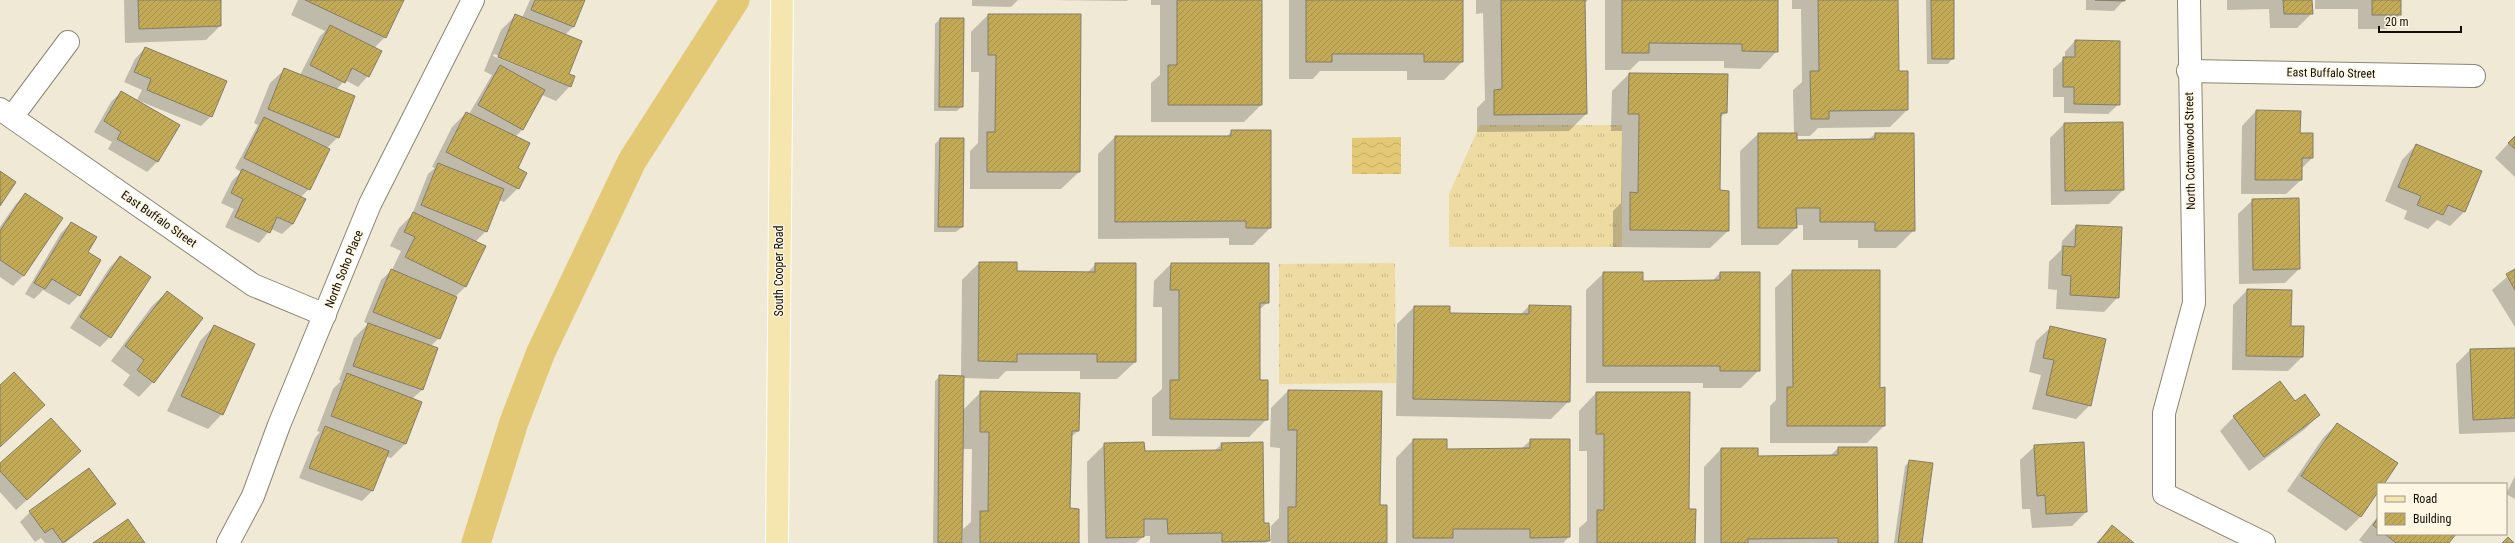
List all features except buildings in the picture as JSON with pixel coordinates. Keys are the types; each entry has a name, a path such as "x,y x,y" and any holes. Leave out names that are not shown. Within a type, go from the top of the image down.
{"main road":[{"name":"South Cooper Road","path":"777,543 782,0"}],"street":[{"name":"North Soho Place","path":"228,543 253,496 279,425 370,204 473,0"},
{"name":"North Cottonwood Street","path":"2189,0 2188,71 2194,302 2164,413 2164,494 2264,543"},
{"path":"6,113 68,42"},
{"name":"East Buffalo Street","path":"2188,71 2474,76"},
{"name":"East Buffalo Street","path":"6,113 253,285 325,315"}],"green space":[{"path":"1480,125 1622,125 1622,247 1449,247 1449,194"},
{"path":"1395,263 1396,383 1279,384 1279,264"}],"water":[{"path":"1401,137 1401,174 1352,174 1352,138"}],"waterway":[{"path":"476,543 514,422 541,352 632,161 735,0"}]}
